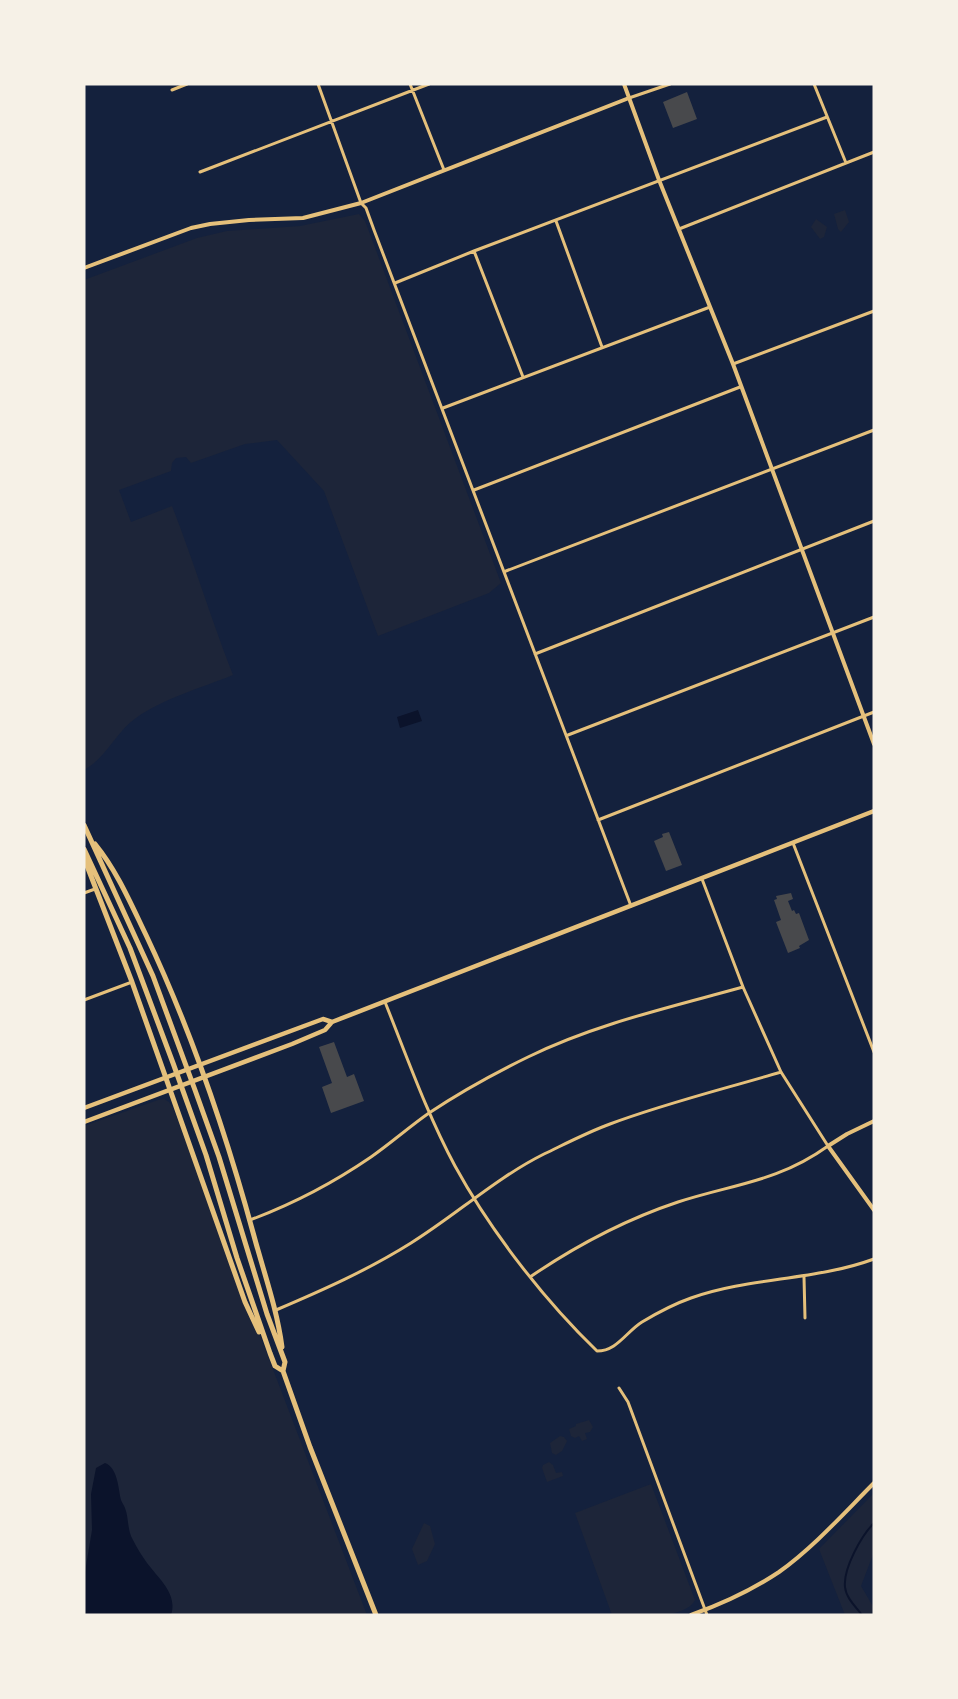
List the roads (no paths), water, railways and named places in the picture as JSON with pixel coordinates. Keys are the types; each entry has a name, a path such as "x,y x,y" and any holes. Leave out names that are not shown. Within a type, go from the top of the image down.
{"main road":[{"path":"84,1122 303,1040 325,1030 332,1022 874,811"},
{"path":"84,825 166,1009 219,1157 246,1252 283,1354 285,1362 283,1371 310,1448 376,1615"},
{"path":"88,835 107,859 139,921 160,965 201,1065 202,1077 231,1153 279,1324 283,1354"},
{"path":"84,849 130,948 169,1053 206,1155 237,1258 270,1353"},
{"path":"84,858 132,982 165,1078 172,1088 245,1302 276,1366 283,1371"},
{"path":"84,1108 323,1019 332,1022"},
{"path":"299,1028 303,1040"}],"street":[{"path":"172,90 187,84"},
{"path":"318,84 361,203 366,208 395,283 631,906"},
{"path":"410,84 444,170"},
{"path":"200,172 429,84"},
{"path":"624,84 802,548 874,744"},
{"path":"84,268 191,228 249,220 303,218 361,203 670,84"},
{"path":"814,84 846,163"},
{"path":"395,283 827,117"},
{"path":"679,230 874,152"},
{"path":"556,221 602,347"},
{"path":"474,251 523,377"},
{"path":"443,408 710,307"},
{"path":"732,364 874,310"},
{"path":"474,490 740,387"},
{"path":"505,571 874,430"},
{"path":"535,654 874,521"},
{"path":"567,735 874,617"},
{"path":"598,820 874,712"},
{"path":"793,843 874,1052"},
{"path":"702,879 743,987 781,1072 828,1146 874,1210"},
{"path":"84,893 95,889"},
{"path":"84,1000 132,982"},
{"path":"250,1220 296,1201 337,1179 430,1113 528,1057 623,1020 743,987"},
{"path":"385,1002 430,1113 474,1199 530,1277 597,1351 604,1351 614,1346 639,1324 663,1310 692,1298 736,1286 804,1277 852,1267 874,1259"},
{"path":"275,1310 332,1287 369,1268 542,1155 609,1124 781,1072"},
{"path":"530,1277 582,1243 624,1223 680,1201 783,1172 809,1159 847,1134 874,1121"},
{"path":"804,1277 805,1318"},
{"path":"619,1388 628,1402 706,1612"},
{"path":"692,1615 706,1612 737,1597 779,1571 808,1548 874,1483"}],"waterway":[{"path":"862,1615 847,1595 845,1580 854,1553 874,1523"}]}
